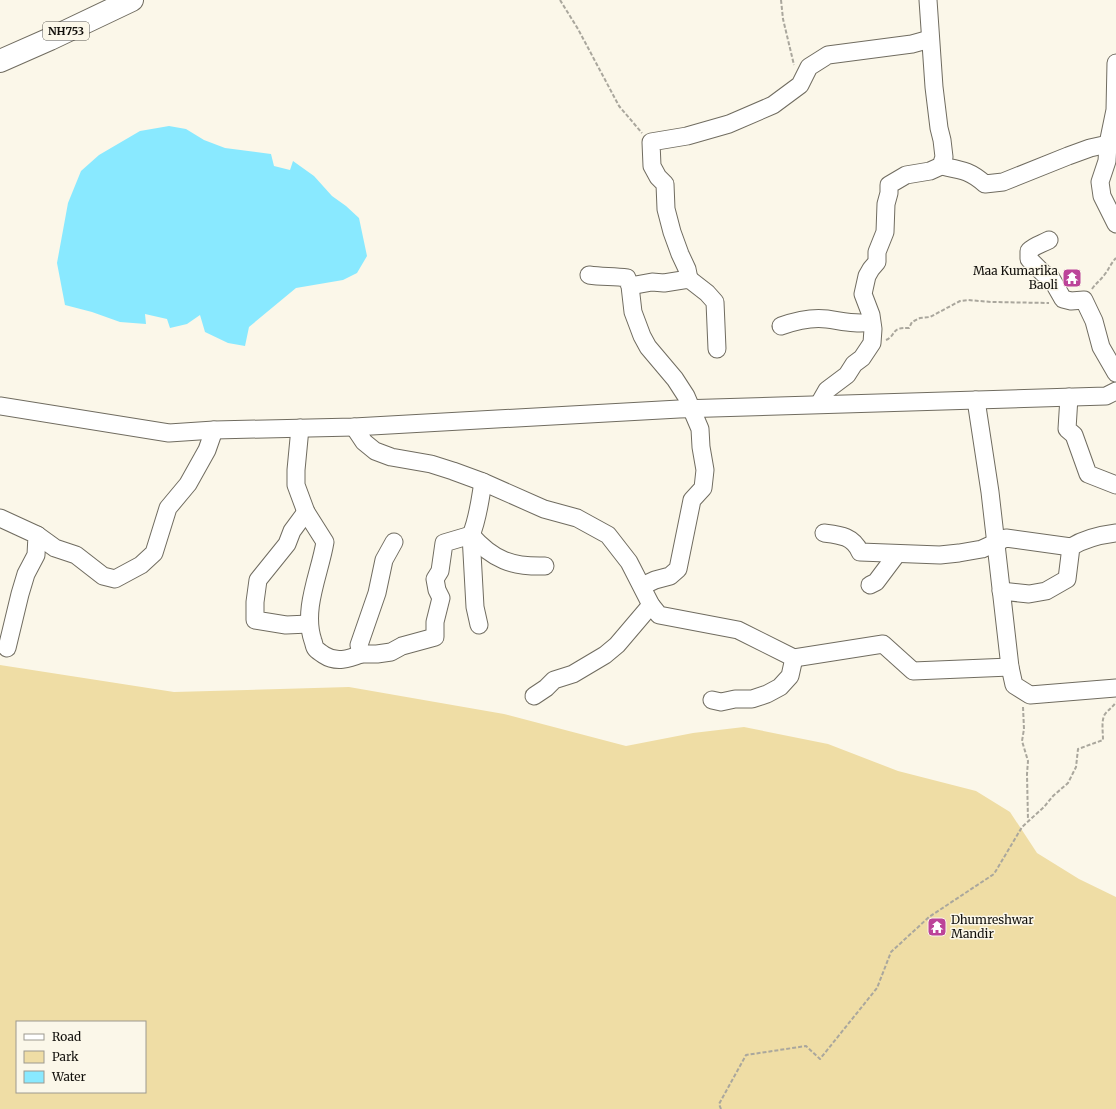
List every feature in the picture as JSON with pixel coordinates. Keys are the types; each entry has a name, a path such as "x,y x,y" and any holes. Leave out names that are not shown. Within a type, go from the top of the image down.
{"highway":[{"name":"NH753","path":"0,61 132,0"}],"street":[{"path":"928,0 934,87 944,157 941,166"},
{"path":"689,280 687,269 672,232 666,209 665,184 658,177 652,166 651,142 687,136 729,124 773,105 800,85 809,67 828,55 858,52 895,45 912,44 930,39"},
{"path":"1116,63 1115,110 1108,144 1107,160 1100,182 1102,196 1116,224"},
{"path":"819,404 827,390 846,375 854,364 862,358 872,343 873,329 871,314 863,294 867,276 877,262 877,252 885,232 886,204 889,193 889,185 906,175 930,171 941,166 974,174 985,184 1003,182 1090,148 1108,144"},
{"path":"1050,240 1033,246 1029,252 1029,259 1043,273 1051,278 1063,299 1071,301 1084,300 1094,321 1101,347 1116,373"},
{"path":"589,275 627,278 630,286 633,312 642,336 648,347 675,379 686,396 700,429 705,470 702,488 692,500 678,569 670,576 655,580 642,586"},
{"path":"630,286 652,282 664,283 689,280 707,293 715,302 717,349"},
{"path":"781,326 792,322 814,318 862,324 872,322"},
{"path":"0,406 169,433 214,430 354,427 691,408 1106,396 1116,391"},
{"path":"1069,397 1068,429 1074,435 1088,474 1116,485"},
{"path":"976,400 990,492 1010,667 1014,685 1030,695 1116,688"},
{"path":"354,427 364,442 375,452 391,457 431,464 483,482 544,509 577,518 608,535 629,562 651,605 659,615 738,630 794,658 883,644 913,671 1010,667"},
{"path":"300,428 296,485 306,512 325,542 312,600 309,624 311,636 316,649 326,656 338,660 348,659 361,654 391,652 402,646 435,637 435,622 441,598 437,590 435,579 440,571 444,542 471,535"},
{"path":"0,518 37,535 55,548 76,554 103,576 115,579 141,565 154,553 168,508 188,484 207,450 214,430"},
{"path":"479,625 475,607 471,535 475,527 480,505 483,482"},
{"path":"306,512 292,532 287,544 258,580 255,620 286,625 309,624"},
{"path":"824,533 842,535 857,544 860,552 940,555 982,549 996,544 1006,538 1071,547 1079,542 1098,535 1116,533"},
{"path":"7,648 26,574 36,555 37,535"},
{"path":"471,535 481,547 504,560 524,566 545,566"},
{"path":"361,654 359,645 377,593 384,560 394,542"},
{"path":"1001,591 1029,594 1046,592 1067,579 1071,547"},
{"path":"870,586 876,582 897,554"},
{"path":"534,696 546,688 554,680 572,674 605,655 617,645 651,605"},
{"path":"712,700 721,702 735,699 752,699 780,688 790,676 794,658"}],"path":[{"path":"560,0 619,106 633,124 651,142"},
{"path":"781,0 783,19 793,64 803,79"},
{"path":"1084,300 1097,282 1106,274 1108,267 1116,258"},
{"path":"872,343 883,342 888,339 894,331 901,328 909,328 912,322 920,318 930,317 960,301 975,300 992,302 1047,303 1063,299"},
{"path":"1025,692 1023,704 1024,729 1022,741 1028,761 1028,820"},
{"path":"721,1109 719,1104 746,1055 806,1046 820,1059 877,988 892,952 929,917 994,874 1022,826 1068,783 1076,768 1078,750 1103,740 1105,714 1114,706 1116,702"}],"green space":[{"path":"0,665 174,692 349,687 504,714 626,746 693,733 744,727 828,744 898,771 976,791 1010,812 1037,853 1079,879 1116,897 1116,1109 0,1109"}],"water":[{"path":"169,126 186,129 204,140 225,148 271,154 274,166 290,170 293,161 314,176 332,196 359,218 367,256 357,273 343,280 296,288 249,327 245,346 228,343 205,332 200,315 187,324 170,328 167,319 145,314 146,324 120,322 92,312 65,305 57,263 68,203 81,171 99,155 140,131"}],"place":[{"name":"Maa Kumarika Baoli","path":"1072,278"},
{"name":"Dhumreshwar Mandir","path":"937,927"}]}
